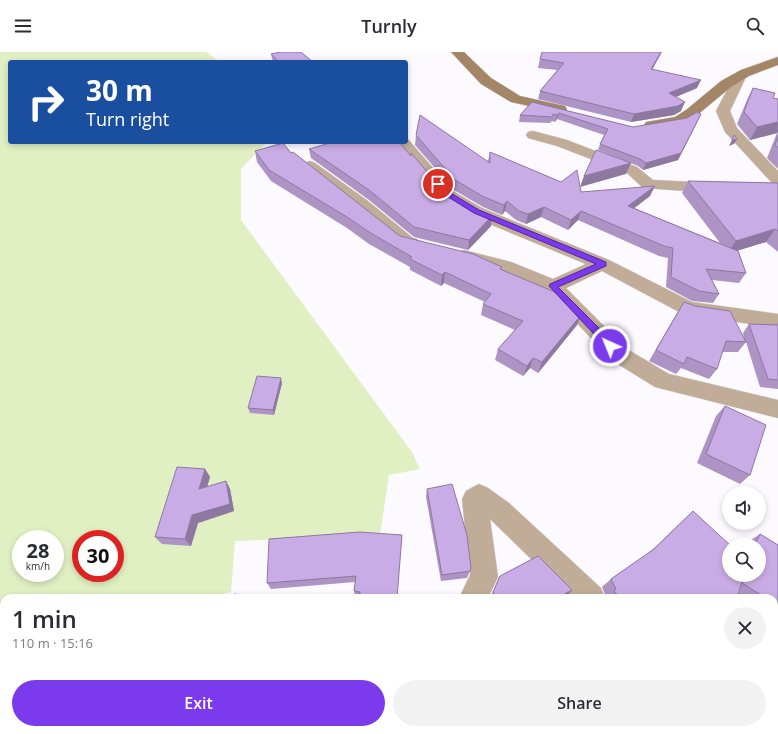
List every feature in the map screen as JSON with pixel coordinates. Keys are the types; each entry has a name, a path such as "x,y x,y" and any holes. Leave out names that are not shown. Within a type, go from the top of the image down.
{"street":[{"path":"457,52 486,81 516,99 574,113"},
{"path":"638,127 679,120 691,113 726,84 741,75 778,61"},
{"path":"741,75 724,112 730,129 778,180"},
{"path":"533,135 632,170 649,185 729,189"},
{"path":"405,144 447,194 476,212 603,264 688,308 778,321"},
{"path":"298,158 362,205 407,242 505,266 553,286 620,355 663,381 778,409"},
{"path":"553,286 603,264"},
{"path":"475,594 484,577 475,499 479,496 500,511 587,594"}],"green space":[{"path":"0,52 206,52 217,60 8,60 8,144 265,144 241,169 241,220 412,452 420,469 389,475 380,535 235,541 231,592 221,594 0,594"}],"building":[{"path":"281,52 301,52 311,60 277,60 271,54"},
{"path":"542,52 661,52 651,69 701,80 669,93 685,102 678,106 634,114 540,91 564,63 540,59"},
{"path":"753,88 775,93 773,98 778,99 778,122 757,127 744,112"},
{"path":"532,102 633,127 687,118 697,112 701,114 681,153 646,163 640,159 600,144 608,129 559,113 557,115 553,114 552,117 520,115"},
{"path":"420,115 490,163 490,152 561,182 577,170 581,192 655,186 628,206 738,251 746,273 706,269 719,294 699,291 671,277 673,248 664,246 581,211 571,220 544,207 528,214 519,211 507,201 504,205 484,197 455,180 416,135"},
{"path":"734,135 737,139 732,140"},
{"path":"778,136 778,148 775,145"},
{"path":"284,144 291,153 293,152 400,236 473,254 502,267 500,269 557,293 581,315 542,362 533,358 527,366 498,349 523,321 483,304 491,294 445,272 442,275 410,259 412,257 269,170 255,151"},
{"path":"326,144 401,144 411,156 411,153 441,188 471,207 492,216 469,240 414,227 369,190 309,149"},
{"path":"596,150 631,163 584,176"},
{"path":"688,181 778,183 778,231 775,229 736,241"},
{"path":"684,302 695,306 730,311 746,342 726,341 717,369 687,357 684,364 656,350"},
{"path":"749,324 778,325 778,380 768,379"},
{"path":"257,376 281,378 273,410 248,408"},
{"path":"725,406 766,425 750,475 706,454"},
{"path":"177,467 205,469 199,489 226,481 230,504 192,515 185,539 155,537"},
{"path":"452,484 467,535 471,568 470,571 442,575 427,489"},
{"path":"693,511 722,538 722,582 742,582 738,594 617,594 614,591 616,589 611,579 654,549"},
{"path":"360,532 402,535 397,594 360,594 360,592 354,591 356,576 267,583 269,539"},
{"path":"760,534 778,545 778,594 760,594 742,583 766,582 766,538 758,538"},
{"path":"538,556 572,590 564,594 494,594 493,592 500,576"}],"route":[{"path":"438,184 447,194 476,212 603,264 553,286 610,346"}]}
